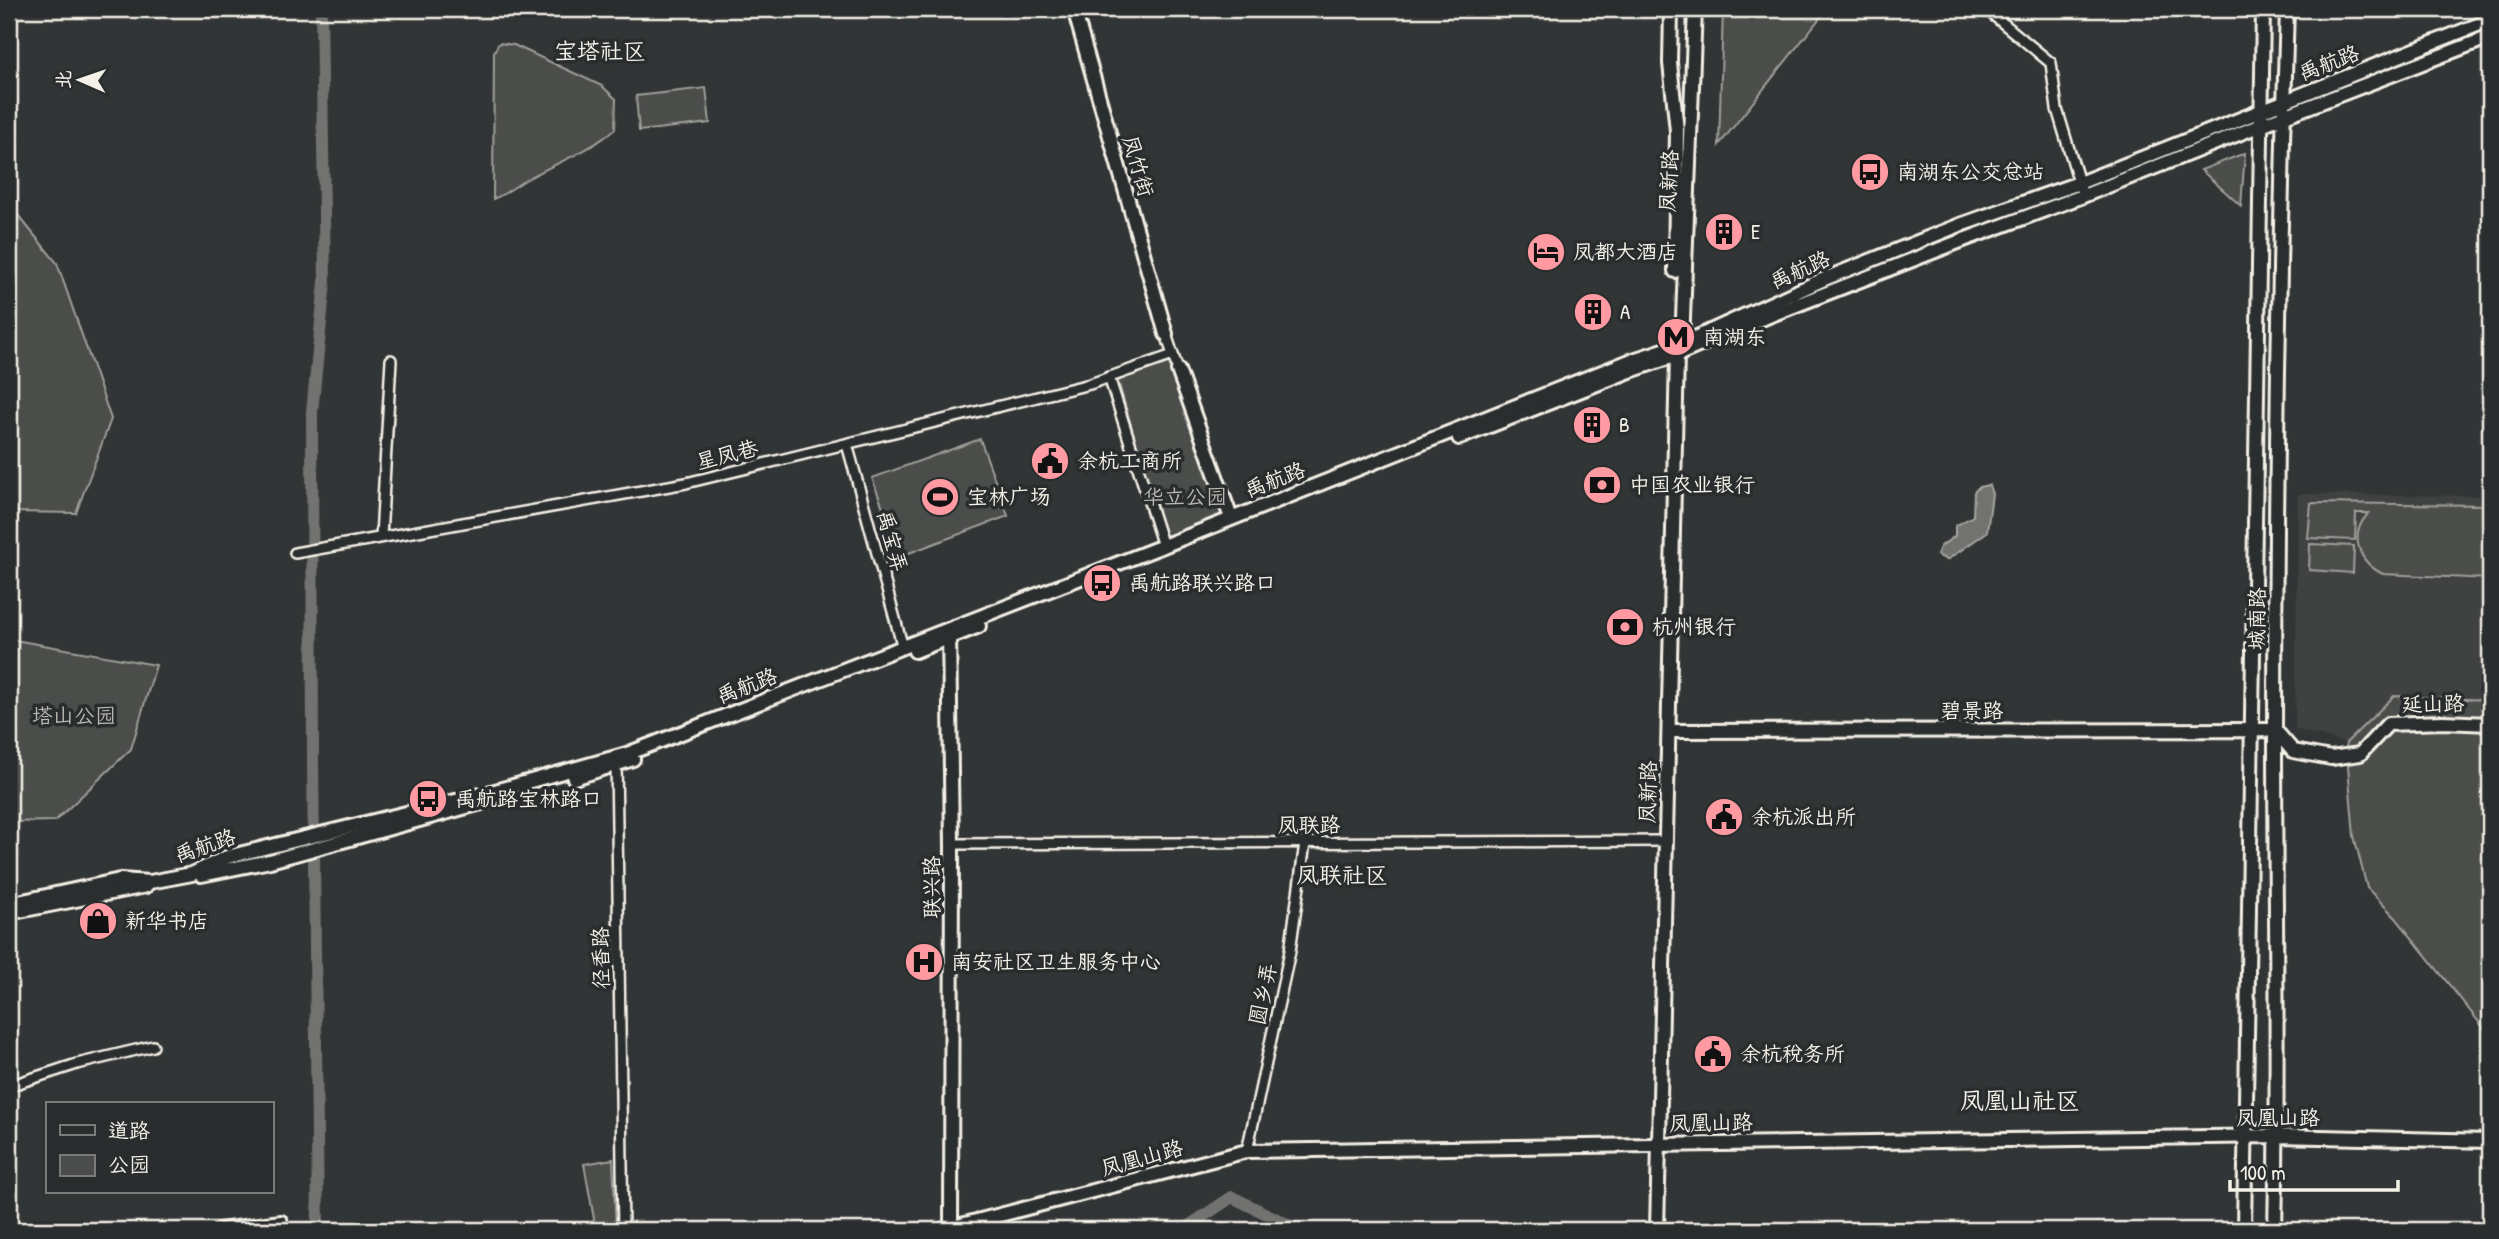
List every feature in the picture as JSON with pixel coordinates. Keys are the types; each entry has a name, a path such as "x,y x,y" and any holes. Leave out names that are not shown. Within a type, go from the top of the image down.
{"main road":[{"name":"凤竹街","path":"1074,9 1166,334"},
{"name":"凤新路","path":"1671,9 1670,63 1677,131 1678,349"},
{"name":"凤新路","path":"1657,1230 1678,349 1695,9"},
{"name":"城南路","path":"2244,1230 2263,9"},
{"name":"城南路","path":"2275,1230 2275,730 2283,117 2287,9"},
{"name":"禹航路","path":"9,904 120,880 150,883 192,874 227,857 327,846 616,761 1630,371 1834,275 1960,225 2079,183 2490,20"},
{"name":"禹航路","path":"9,914 290,849 326,832 616,761 903,648 949,634 1231,518 1626,362 1678,349 1797,305 2083,197 2490,37"},
{"path":"1178,370 1231,518"},
{"name":"联兴路","path":"948,1229 952,844 949,634"},
{"name":"延山路","path":"2275,730 2293,751 2331,758 2360,754 2388,724 2490,724"},
{"name":"碧景路","path":"1669,731 2275,730"},
{"name":"凤凰山路","path":"948,1229 1247,1151 2245,1136 2490,1141"},
{"path":"220,1230 281,1221"}],"street":[{"path":"1986,9 2051,64 2057,109 2083,197"},
{"path":"1166,334 1178,370"},
{"name":"星凤巷","path":"295,552 686,483 1090,384 1173,355"},
{"path":"381,537 391,360"},
{"path":"1109,377 1163,546"},
{"name":"禹宝弄","path":"847,444 903,648"},
{"name":"径香路","path":"616,761 623,1230"},
{"name":"凤联路","path":"952,844 1666,841"},
{"name":"圆乡弄","path":"1247,1151 1290,951 1305,843"},
{"path":"9,1086 77,1064 153,1046"}],"shaded area":[{"path":"1989,485 1992,494 1987,532 1947,560 1937,555 1940,547 1955,536 1955,526 1973,516 1974,492 1979,487"},
{"path":"2298,494 2490,496 2490,700 2394,696 2346,743 2295,729"}],"green space":[{"path":"1723,9 1827,9 1719,145"},
{"path":"499,43 514,45 602,86 616,99 615,129 584,150 493,199 494,52"},
{"path":"706,88 710,123 639,131 636,96"},
{"path":"2245,153 2241,206 2201,170"},
{"path":"9,204 57,263 111,419 76,513 9,512"},
{"name":"华立公园","path":"1168,357 1224,515 1165,540 1118,381"},
{"name":"宝林广场","path":"980,439 1008,516 901,556 872,478"},
{"path":"2311,503 2490,505 2490,579 2383,574 2367,562 2359,547 2359,530 2369,513 2356,513 2355,540 2308,538"},
{"path":"2310,544 2354,546 2353,573 2309,570"},
{"name":"塔山公园","path":"9,639 156,665 131,749 55,821 9,822"},
{"path":"2394,696 2490,700 2490,1036 2396,918 2367,888 2354,836 2346,743"},
{"path":"613,1159 616,1230 596,1230 584,1164"}],"waterway":[{"path":"318,1230 312,412 325,282 321,9"},
{"path":"1179,1230 1232,1197 1299,1230"}],"place":[{"name":"南湖东公交总站","path":"1870,172"},
{"name":"E","path":"1724,232"},
{"name":"凤都大酒店","path":"1546,252"},
{"name":"A","path":"1593,312"},
{"name":"南湖东","path":"1676,337"},
{"name":"B","path":"1592,425"},
{"name":"余杭工商所","path":"1050,461"},
{"name":"中国农业银行","path":"1602,485"},
{"name":"宝林广场","path":"940,497"},
{"name":"禹航路联兴路口","path":"1102,583"},
{"name":"杭州银行","path":"1625,627"},
{"name":"禹航路宝林路口","path":"428,799"},
{"name":"余杭派出所","path":"1724,817"},
{"name":"新华书店","path":"98,921"},
{"name":"南安社区卫生服务中心","path":"924,962"},
{"name":"余杭税务所","path":"1713,1054"}],"district":[{"name":"宝塔社区","path":"600,51"},
{"name":"凤联社区","path":"1342,875"},
{"name":"凤凰山社区","path":"2020,1101"}]}
